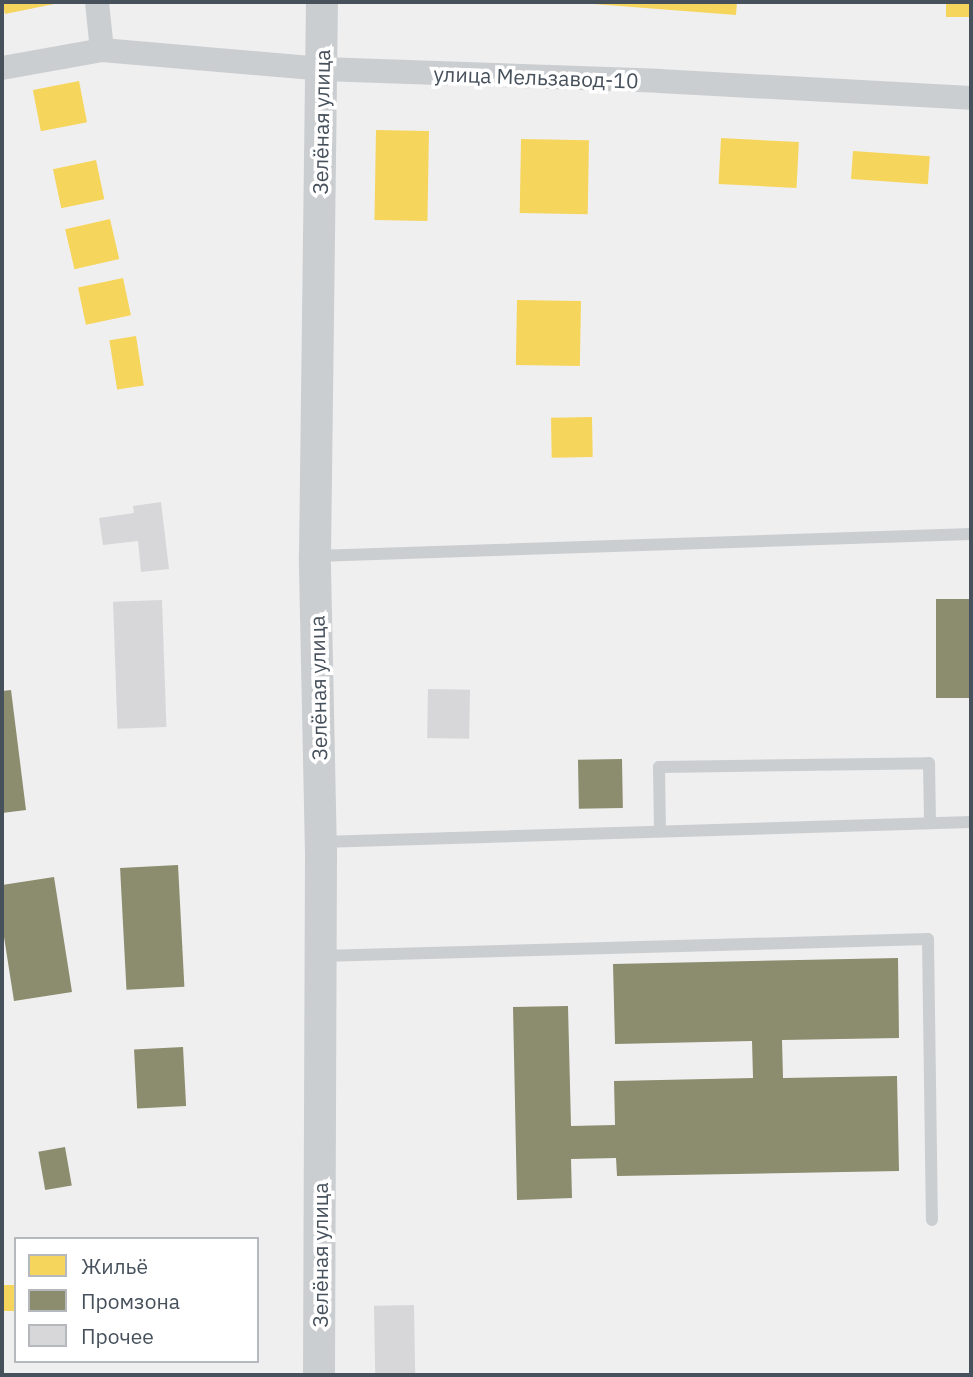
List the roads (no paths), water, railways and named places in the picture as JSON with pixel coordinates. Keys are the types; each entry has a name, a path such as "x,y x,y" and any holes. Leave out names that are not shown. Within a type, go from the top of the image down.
{"street":[{"path":"97,2 102,50"},
{"name":"Зелёная улица","path":"320,1375 321,956 315,556 322,2"},
{"name":"улица Мельзавод-10","path":"2,68 102,50 322,69 659,81 971,99"}],"lane":[{"path":"315,556 971,534"},
{"path":"660,831 659,767 929,762 930,823"},
{"path":"320,842 971,822"},
{"path":"321,956 928,939 932,1220"}]}
